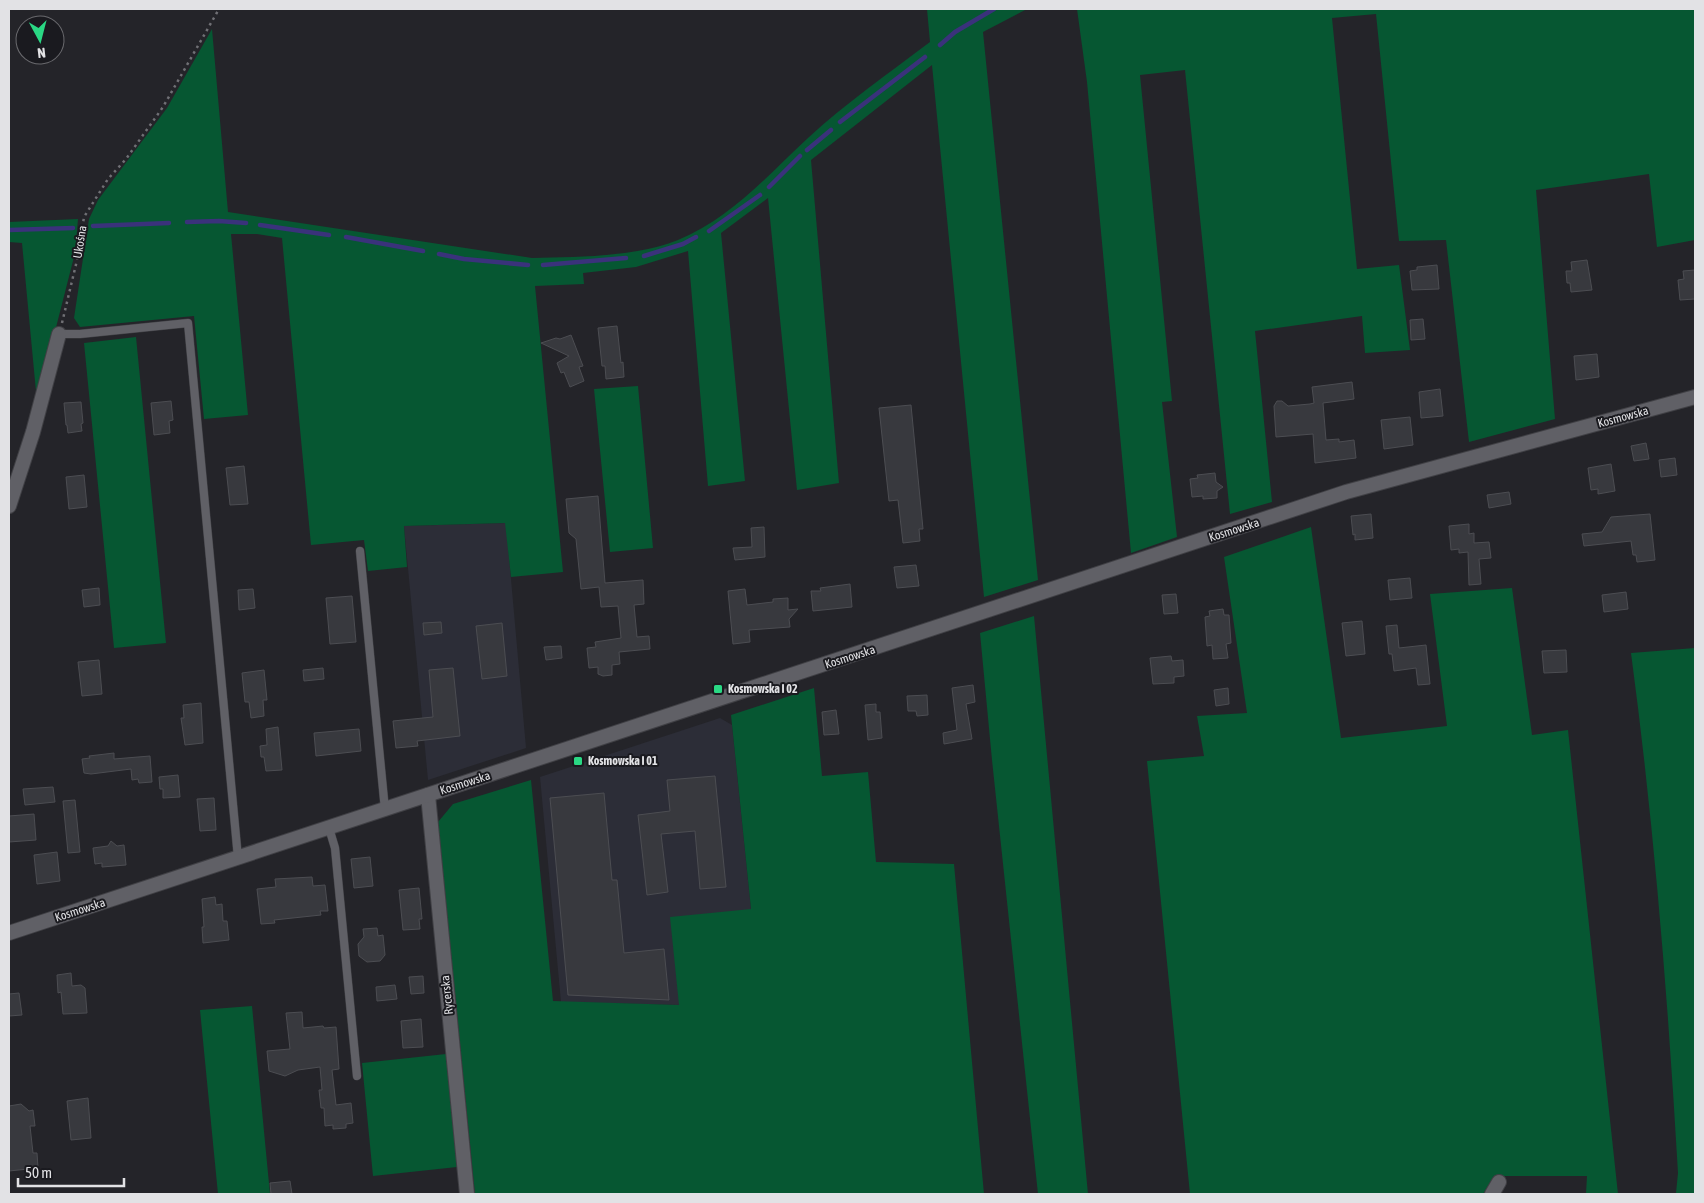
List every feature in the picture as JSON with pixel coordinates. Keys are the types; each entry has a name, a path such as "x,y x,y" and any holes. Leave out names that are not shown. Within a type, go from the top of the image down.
{"street":[{"path":"9,506 59,334"},
{"name":"Kosmowska","path":"9,933 1346,492 1695,397"},
{"name":"Rycerska","path":"428,795 467,1194"},
{"path":"1492,1194 1499,1182"}],"lane":[{"path":"59,334 80,334 188,323 238,858"},
{"path":"360,551 384,810"},
{"path":"329,828 335,848 356,1076"}],"path":[{"name":"Ukośna","path":"59,334 78,256 84,217 108,179 126,159 163,107 219,9"}],"shaded area":[{"path":"506,523 526,748 428,780 404,526"},
{"path":"720,718 732,725 751,909 679,1005 561,1002 540,777"}],"green space":[{"path":"927,9 1027,9 983,32 1038,580 984,597 932,65 811,160 839,483 797,490 768,198 721,233 745,481 708,486 688,251 636,267 583,273 584,284 535,286 563,572 511,577 505,523 404,526 407,567 368,571 364,540 311,545 282,238 257,234 231,234 248,415 204,419 194,316 80,327 74,318 89,219 98,200 167,108 212,29 228,212 532,258 568,257 625,253 662,246 697,231 715,220 748,195 837,113 930,42"},
{"path":"1077,9 1695,9 1695,240 1657,247 1649,174 1536,190 1555,419 1469,442 1446,240 1399,241 1376,14 1332,18 1357,269 1399,265 1410,350 1365,353 1362,316 1255,331 1272,502 1230,514 1185,70 1140,75 1172,401 1162,402 1177,537 1131,553 1087,82"},
{"path":"78,219 75,253 37,402 22,243 9,242 9,222"},
{"path":"136,337 166,643 114,648 84,343"},
{"path":"638,386 653,548 610,552 594,389"},
{"path":"1311,527 1341,738 1447,726 1430,594 1512,588 1532,735 1568,730 1618,1194 1586,1194 1587,1176 1494,1176 1483,1194 1190,1194 1147,761 1204,756 1197,716 1247,713 1224,557"},
{"path":"1034,616 1088,1194 1038,1194 980,633"},
{"path":"1695,648 1695,1194 1676,1193 1678,1173 1670,1043 1647,782 1631,653"},
{"path":"814,688 822,776 868,772 876,862 954,864 984,1194 475,1194 438,822 453,804 531,780 553,1001 679,1005 670,917 751,909 731,715"},
{"path":"252,1006 270,1194 218,1194 200,1010"},
{"path":"446,1054 457,1167 373,1176 362,1063"}],"building":[{"path":"1587,260 1592,290 1571,292 1570,283 1567,283 1566,271 1572,271 1571,262"},
{"path":"1437,265 1439,289 1412,290 1410,271 1417,270 1417,267"},
{"path":"1695,270 1695,299 1680,300 1678,280 1684,279 1683,271"},
{"path":"1423,319 1425,339 1411,340 1410,320"},
{"path":"617,326 624,377 606,379 605,366 602,366 598,328"},
{"path":"571,335 583,366 579,367 584,381 570,387 564,372 561,373 557,363 569,356 541,343"},
{"path":"1597,354 1599,377 1576,380 1574,356"},
{"path":"1352,382 1354,399 1323,403 1326,440 1339,439 1339,442 1354,440 1356,458 1315,463 1313,434 1276,437 1274,406 1277,401 1282,401 1288,406 1314,403 1312,387"},
{"path":"1440,389 1443,416 1421,418 1419,392"},
{"path":"171,401 173,420 169,421 170,433 154,435 151,403"},
{"path":"81,402 82,431 68,433 64,403"},
{"path":"911,405 923,529 919,529 920,541 903,543 898,500 889,501 879,408"},
{"path":"1410,417 1413,445 1384,449 1381,420"},
{"path":"1646,443 1649,459 1634,461 1631,446"},
{"path":"1675,458 1677,475 1661,477 1659,460"},
{"path":"1611,464 1615,491 1598,494 1598,489 1591,490 1588,468"},
{"path":"244,466 248,504 230,505 226,468"},
{"path":"1215,473 1216,482 1223,487 1217,491 1217,498 1203,499 1203,496 1192,497 1190,479 1198,478 1197,475"},
{"path":"84,475 87,507 69,509 66,477"},
{"path":"1509,492 1511,504 1489,508 1487,495"},
{"path":"598,496 605,583 643,580 644,604 634,605 637,637 649,636 650,649 619,652 620,664 612,665 612,675 603,676 598,674 598,667 589,668 587,648 596,647 595,642 621,638 618,606 601,607 599,587 581,589 576,539 569,533 566,499"},
{"path":"1371,514 1373,538 1355,540 1351,516"},
{"path":"1650,514 1655,560 1637,562 1636,555 1633,555 1631,541 1584,546 1582,534 1602,532 1611,517"},
{"path":"1469,524 1469,534 1474,533 1474,543 1489,542 1491,558 1479,559 1481,584 1469,585 1468,552 1459,553 1459,549 1451,550 1449,526"},
{"path":"764,527 765,557 735,560 733,548 752,547 751,528"},
{"path":"916,565 919,586 897,588 894,567"},
{"path":"1410,578 1412,598 1390,600 1388,580"},
{"path":"850,584 852,607 813,611 811,591 821,591 820,588"},
{"path":"99,588 100,605 84,607 82,590"},
{"path":"253,589 255,608 239,610 238,590"},
{"path":"745,589 747,605 773,602 773,599 788,598 788,610 798,609 789,619 790,627 749,630 750,642 733,644 728,591"},
{"path":"1626,592 1628,609 1604,612 1602,595"},
{"path":"1176,594 1178,613 1164,614 1162,595"},
{"path":"352,596 356,642 330,644 326,598"},
{"path":"1223,609 1224,615 1229,615 1231,643 1226,644 1228,658 1213,659 1212,645 1207,646 1205,617 1210,616 1209,611"},
{"path":"1362,621 1365,654 1346,656 1342,623"},
{"path":"441,622 442,633 424,635 423,623"},
{"path":"502,623 507,676 482,679 476,626"},
{"path":"1397,625 1399,648 1426,645 1430,684 1418,685 1416,668 1394,671 1392,654 1389,654 1386,626"},
{"path":"561,646 562,658 546,660 544,647"},
{"path":"1566,650 1567,672 1544,673 1542,651"},
{"path":"1171,656 1172,661 1183,660 1184,676 1174,677 1174,683 1153,684 1150,658"},
{"path":"99,660 102,694 82,696 78,662"},
{"path":"323,668 324,679 304,681 303,670"},
{"path":"453,668 460,736 417,741 418,746 396,748 393,721 433,717 429,670"},
{"path":"264,670 267,700 263,700 264,716 251,718 249,702 245,702 242,673"},
{"path":"973,685 975,702 966,704 972,739 944,744 943,733 957,730 952,688"},
{"path":"1228,688 1229,704 1216,706 1214,690"},
{"path":"927,695 928,715 917,716 916,711 908,711 907,696"},
{"path":"201,703 203,743 185,745 181,718 184,718 183,705"},
{"path":"876,704 876,712 880,712 882,738 868,740 865,705"},
{"path":"836,710 839,734 824,735 822,712"},
{"path":"278,727 282,770 266,771 264,757 261,757 260,746 267,745 266,729"},
{"path":"359,729 361,751 316,756 314,733"},
{"path":"114,753 114,759 150,756 152,782 139,783 138,779 132,780 131,769 91,774 84,773 82,759 90,758 89,756"},
{"path":"178,775 180,797 163,798 163,789 160,789 159,777"},
{"path":"715,776 726,887 700,889 695,831 661,834 668,892 647,895 638,815 670,811 667,780"},
{"path":"53,787 55,802 25,805 23,789"},
{"path":"604,793 612,880 617,880 624,953 664,949 669,1000 568,995 550,798"},
{"path":"214,798 216,830 200,831 197,799"},
{"path":"75,800 80,852 68,853 63,801"},
{"path":"34,814 36,840 9,842 9,816"},
{"path":"111,841 117,846 124,845 126,865 102,867 102,863 95,864 93,848 108,846"},
{"path":"57,852 60,881 37,884 34,855"},
{"path":"370,857 373,886 354,888 351,859"},
{"path":"312,877 313,886 325,885 328,911 320,911 321,915 274,920 275,923 261,924 257,889 276,887 275,879"},
{"path":"419,888 422,919 419,919 420,929 403,930 399,890"},
{"path":"215,897 216,905 222,904 223,921 227,921 229,940 203,943 202,899"},
{"path":"377,928 378,936 383,935 385,955 380,961 367,962 359,956 358,944 364,937 363,929"},
{"path":"71,973 72,986 81,985 85,988 87,1013 63,1014 61,992 58,993 57,975"},
{"path":"423,976 424,993 411,994 409,977"},
{"path":"395,985 397,999 377,1001 376,987"},
{"path":"19,993 22,1015 9,1016 9,994"},
{"path":"302,1012 303,1028 336,1027 339,1069 332,1070 336,1105 351,1103 353,1123 346,1124 346,1128 333,1129 333,1125 325,1126 324,1108 321,1108 319,1090 322,1090 320,1067 298,1070 285,1076 269,1071 267,1051 290,1049 286,1013"},
{"path":"421,1019 423,1047 403,1048 401,1021"},
{"path":"88,1098 91,1138 71,1140 67,1101"},
{"path":"21,1104 29,1111 33,1110 35,1126 30,1126 33,1153 37,1153 38,1168 9,1171 9,1106"},
{"path":"290,1181 292,1194 271,1194 270,1183"}],"waterway":[{"path":"940,45 955,32 994,9"},
{"path":"840,122 925,57"},
{"path":"807,150 831,130"},
{"path":"769,187 800,156"},
{"path":"709,231 760,195"},
{"path":"187,222 219,221 246,223"},
{"path":"93,226 169,223"},
{"path":"260,225 329,235"},
{"path":"9,230 73,228"},
{"path":"346,237 423,251"},
{"path":"644,256 683,244 696,237"},
{"path":"439,254 464,259 528,265"},
{"path":"543,265 626,258"}],"place":[{"name":"Kosmowska I 02","path":"718,689"},
{"name":"Kosmowska I 01","path":"578,761"}]}
